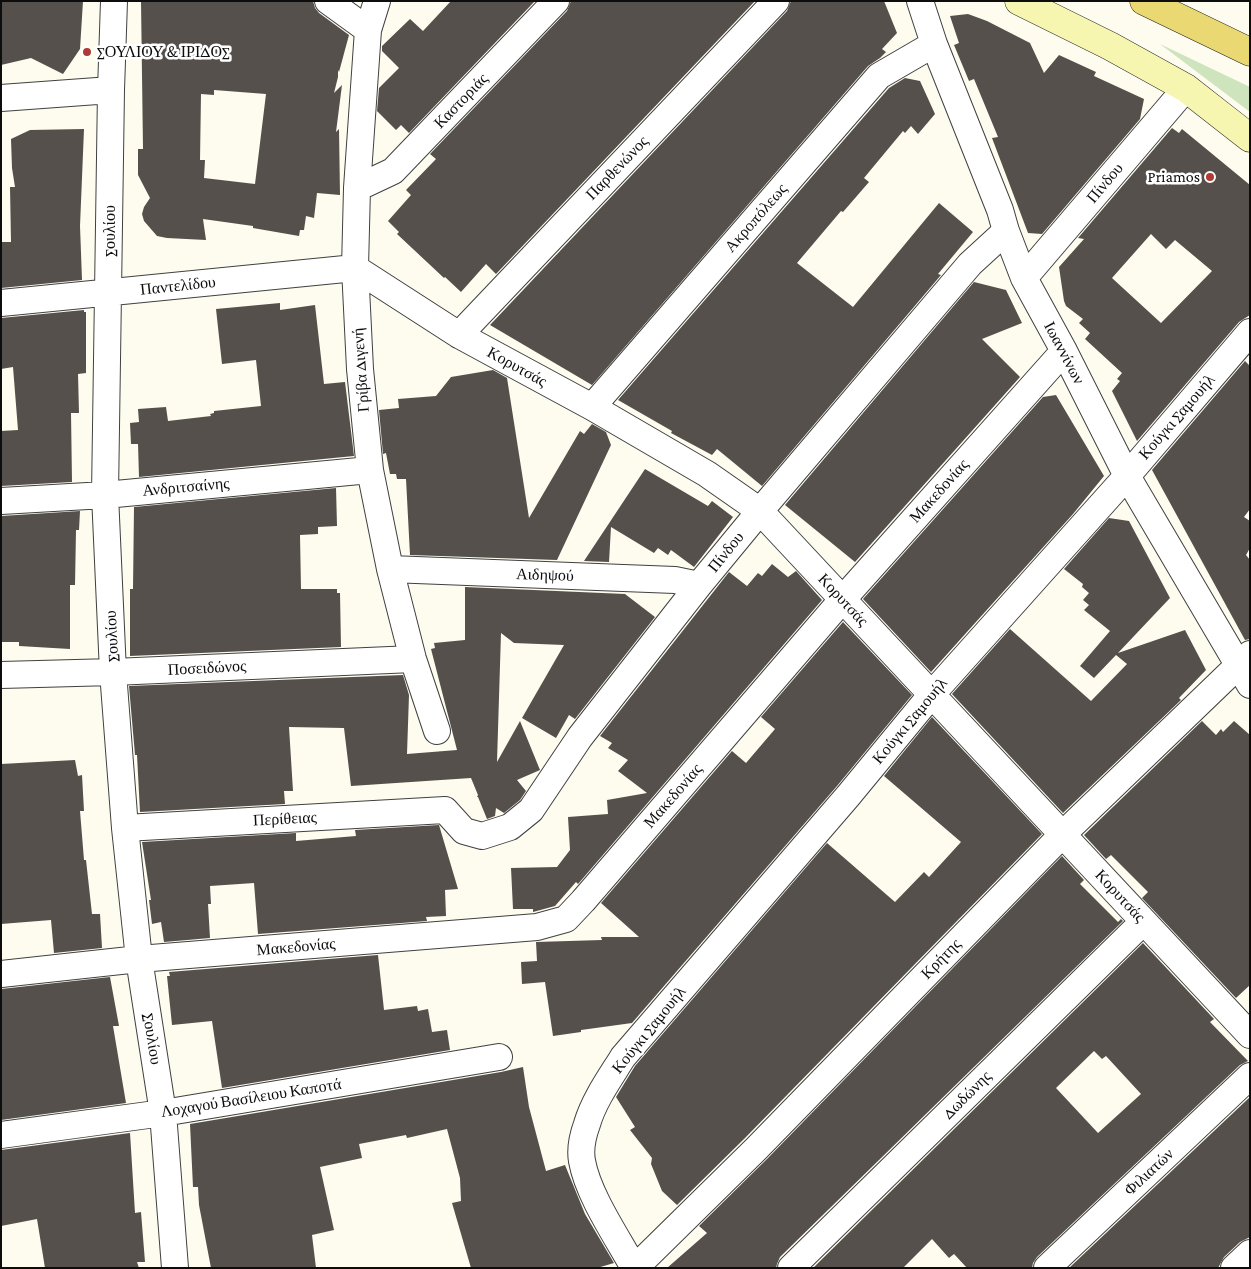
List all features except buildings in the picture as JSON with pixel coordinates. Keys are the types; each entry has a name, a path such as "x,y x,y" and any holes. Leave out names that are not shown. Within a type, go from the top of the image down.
{"main road":[{"path":"1144,1 1250,52"}],"street":[{"name":"Σουλίου","path":"114,1 105,495 113,672 125,828 139,959 163,1113 175,1268"},
{"path":"328,1 368,30"},
{"name":"Γρίβα Διγενή","path":"376,1 368,30 357,188 355,268 360,369 370,470 390,569 413,659 437,731"},
{"name":"Καστοριάς","path":"357,188 392,171 556,1"},
{"name":"Παρθενώνος","path":"459,335 776,1"},
{"name":"Ιωαννίνων","path":"920,1 934,44 1000,210 1024,278 1064,351 1127,476 1246,668"},
{"path":"1019,1 1110,46 1186,88 1250,138"},
{"name":"Ακροπόλεως","path":"592,407 879,76 934,44"},
{"name":"Πίνδου","path":"1024,278 1186,88"},
{"path":"1,98 111,90"},
{"name":"Πίνδου","path":"445,810 464,831 482,836 510,828 532,810 580,737 699,585 970,264 1006,231"},
{"name":"Κορυτσάς","path":"355,268 459,335 592,407 707,474 760,511 1143,922 1246,1024"},
{"name":"Παντελίδου","path":"1,303 355,268"},
{"name":"Κούγκι Σαμουήλ","path":"634,1268 590,1188 582,1160 583,1140 587,1122 603,1089 623,1057 842,804 932,694 1248,338"},
{"name":"Μακεδονίας","path":"1,974 139,959 537,927 566,919 590,894 842,600 1064,351"},
{"name":"Ανδριτσαίνης","path":"1,501 105,495 370,470"},
{"name":"Αιδηψού","path":"390,569 675,580 699,585"},
{"name":"Ποσειδώνος","path":"1,675 413,659"},
{"name":"Κρήτης","path":"634,1268 756,1149 1063,834 1246,668"},
{"name":"Περίθειας","path":"125,828 445,810"},
{"name":"Δωδώνης","path":"791,1268 1143,922"},
{"name":"Λοχαγού Βασίλειου Καποτά","path":"1,1135 163,1113 499,1058"},
{"name":"Φιλιατών","path":"1047,1268 1250,1076"},
{"path":"1234,1268 1250,1253"}],"green space":[{"path":"1160,44 1250,87 1250,112"}],"place":[{"name":"ΣΟΥΛΙΟΥ & ΙΡΙΔΟΣ","path":"87,52"},
{"name":"Priamos","path":"1210,177"}]}
